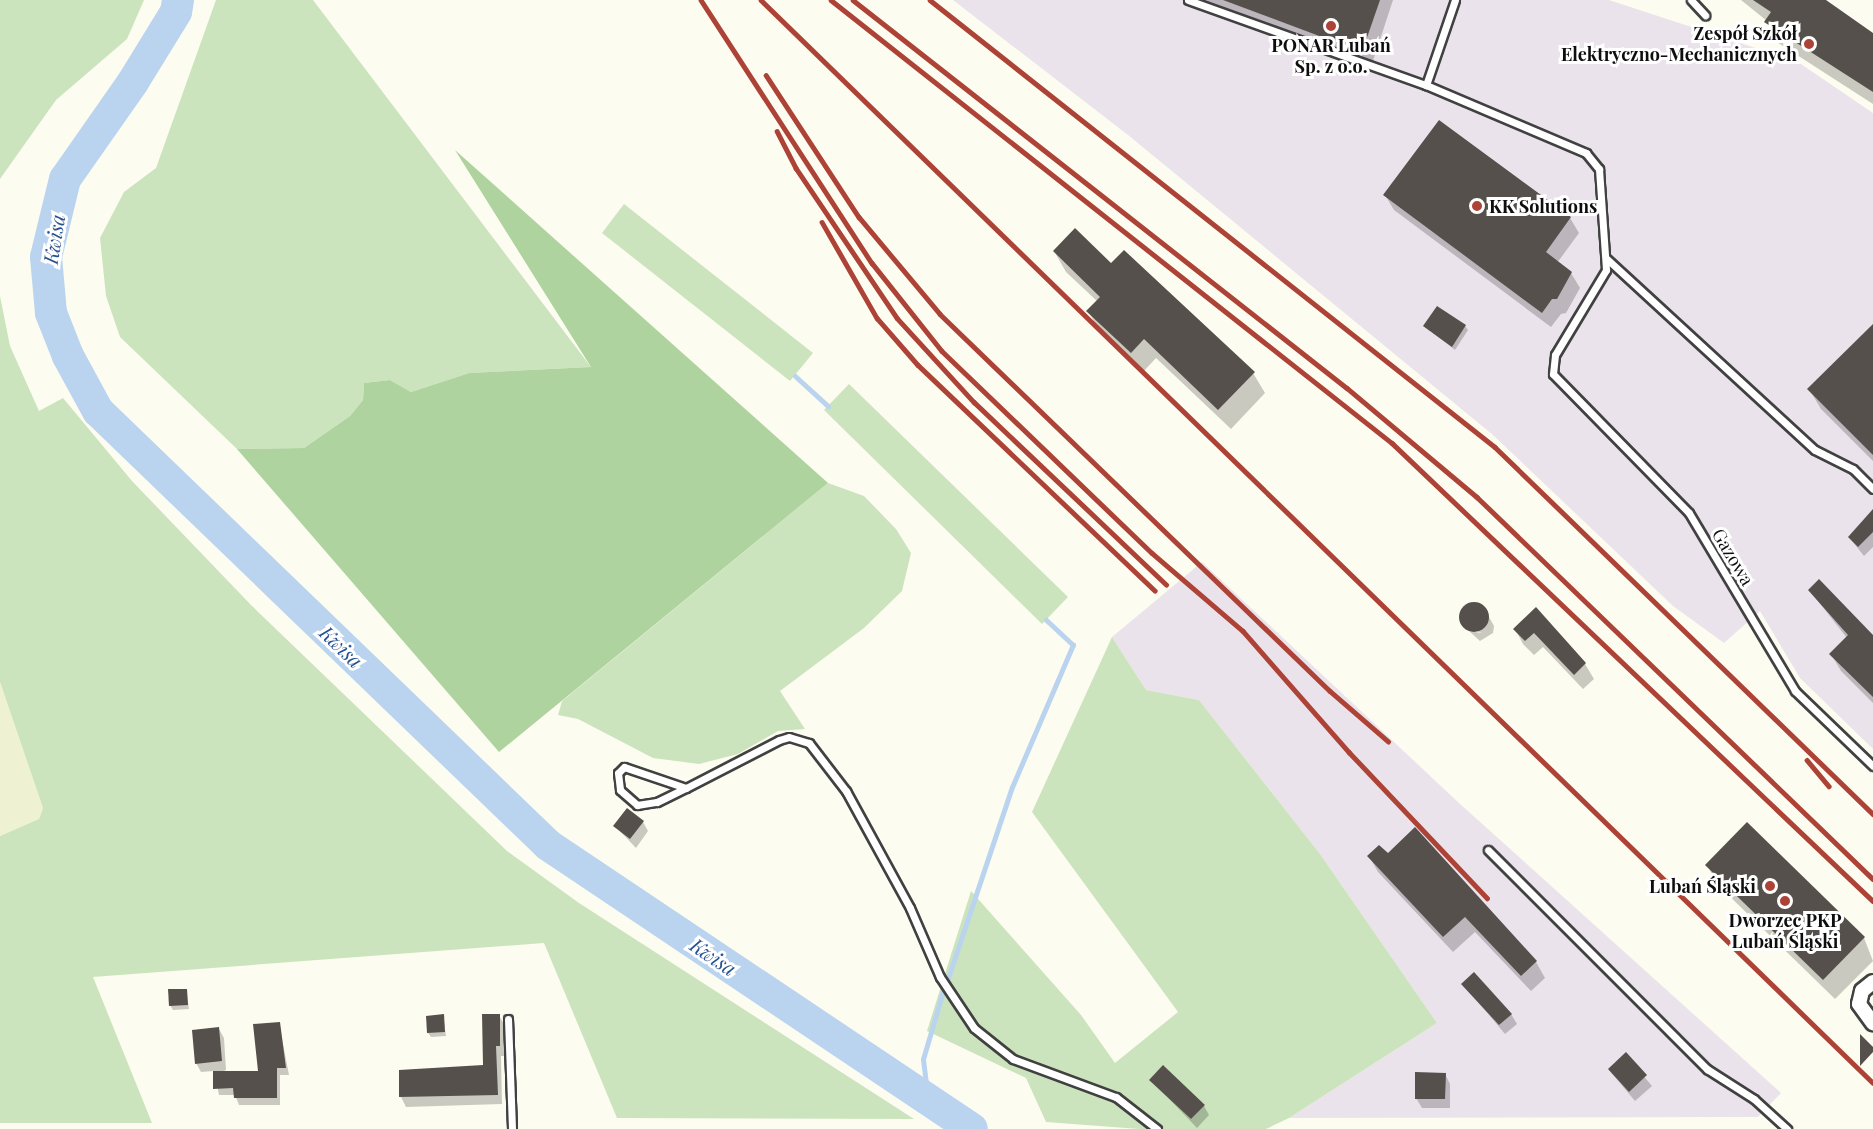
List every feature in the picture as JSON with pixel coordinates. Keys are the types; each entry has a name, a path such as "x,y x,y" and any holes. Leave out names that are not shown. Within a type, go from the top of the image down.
{"street":[{"path":"1873,982 1862,991 1859,1004 1873,1023"}],"lane":[{"path":"1188,0 1426,85 1592,158 1600,175 1607,259 1815,450 1853,470 1873,489"},
{"path":"1426,85 1455,0"},
{"path":"1691,0 1705,15"},
{"name":"Gazowa","path":"1607,259 1602,282 1555,355 1553,374 1689,513 1795,691 1873,766"},
{"path":"686,788 624,767 618,773 620,790 637,805 657,802 686,788 778,740 789,737 809,743 846,791 910,908 940,977 974,1028 1013,1059 1116,1097 1157,1129"},
{"path":"1488,850 1707,1069 1754,1099 1787,1129"},
{"path":"508,1019 513,1129"}],"shaded area":[{"path":"953,0 1609,0 1798,62 1873,113 1873,749 1800,678 1760,611 1724,643 1673,606 1493,435 1128,135"},
{"path":"1202,562 1459,803 1781,1093 1758,1117 1289,1118 1437,1023 1320,854 1199,700 1146,690 1112,637"}],"green space":[{"path":"0,0 144,0 127,39 56,100 0,179"},
{"path":"216,0 313,0 591,367 469,373 411,392 390,380 364,383 363,400 350,416 304,448 237,449 120,337 106,296 100,238 124,192 156,168"},
{"path":"455,150 828,483 499,752 237,449 304,448 350,416 363,400 364,383 390,380 411,392 469,373 591,367"},
{"path":"624,204 813,353 790,381 602,233"},
{"path":"0,296 10,346 39,411 63,398 132,481 251,605 507,851 579,903 914,1119 617,1118 544,943 93,977 152,1123 0,1123 0,836 39,819 43,808 0,682"},
{"path":"849,384 1068,597 1042,624 824,410"},
{"path":"828,483 864,496 896,529 911,553 902,591 864,628 780,691 805,729 778,731 738,754 699,764 653,758 578,719 558,715 562,701"},
{"path":"1112,637 1146,690 1199,700 1320,854 1437,1023 1289,1118 1266,1129 1139,1129 1046,1122 1026,1078 927,1031 971,891 1081,1015 1115,1063 1178,1012 1032,812","holes":["1164,1066 1205,1105 1191,1119 1150,1080"]},
{"path":"0,682 43,808 39,819 0,836"}],"building":[{"name":"PONAR Lubań Sp. z o.o.","path":"1223,0 1380,0 1362,52"},
{"path":"1753,0 1826,0 1873,33 1873,92 1764,22 1771,12"},
{"name":"KK Solutions","path":"1439,120 1571,217 1546,252 1572,272 1557,299 1552,299 1542,313 1383,195"},
{"path":"1075,228 1111,263 1124,250 1255,372 1218,410 1144,339 1131,353 1086,311 1100,297 1053,251"},
{"path":"1437,306 1466,325 1452,347 1423,326"},
{"path":"1873,324 1873,455 1807,389"},
{"path":"1873,509 1873,532 1858,547 1848,537"},
{"path":"1819,579 1873,635 1873,697 1829,654 1848,635 1808,590"},
{"path":"1474,602 1480,603 1488,611 1488,623 1480,631 1474,632 1468,631 1460,623 1459,617 1460,611 1468,603"},
{"path":"1536,607 1586,663 1574,675 1534,633 1525,641 1513,629"},
{"path":"627,808 644,821 630,839 613,826"},
{"name":"Dworzec PKP Lubań Śląski","path":"1747,822 1865,937 1823,980 1705,865"},
{"path":"1415,827 1537,961 1521,976 1465,917 1443,937 1367,856 1379,845 1388,853"},
{"path":"1474,972 1512,1014 1499,1025 1461,984"},
{"path":"168,989 187,989 188,1005 169,1006"},
{"path":"444,1014 445,1032 427,1033 426,1016"},
{"path":"482,1014 500,1014 500,1046 496,1046 498,1095 399,1097 399,1070 483,1065"},
{"path":"280,1022 286,1068 277,1068 277,1098 234,1098 233,1088 213,1089 213,1071 258,1071 253,1024"},
{"path":"219,1027 222,1061 195,1064 192,1030"},
{"path":"1860,1034 1873,1047 1873,1052 1860,1066"},
{"path":"1626,1052 1647,1075 1629,1092 1608,1069"},
{"path":"1163,1065 1205,1105 1191,1119 1149,1080"},
{"path":"1415,1072 1446,1073 1445,1099 1415,1099"}],"waterway":[{"name":"Kwisa","path":"178,0 176,12 133,82 65,179 46,257 51,313 68,356 98,411 548,845 972,1129"},
{"path":"795,376 828,406"},
{"path":"948,978 1012,787 1073,645 1046,620"},
{"path":"928,1100 923,1059 943,991"}],"railway":[{"path":"701,0 872,263 942,351 1152,553 1243,631 1349,752 1487,898"},
{"path":"761,0 1873,1083"},
{"path":"831,0 1392,443 1873,901"},
{"path":"853,0 1347,388 1477,497 1873,879"},
{"path":"930,0 1495,447 1873,814"},
{"path":"766,75 859,217 940,314 1330,691 1388,741"},
{"path":"777,131 796,168 897,318 974,402 1166,584"},
{"path":"822,222 877,318 918,365 1155,591"},
{"path":"1807,760 1829,786"}],"place":[{"name":"PONAR Lubań Sp. z o.o.","path":"1331,26"},
{"name":"Zespół Szkół Elektryczno-Mechanicznych","path":"1809,44"},
{"name":"KK Solutions","path":"1477,206"},
{"name":"Lubań Śląski","path":"1770,886"},
{"name":"Dworzec PKP Lubań Śląski","path":"1785,901"}]}
